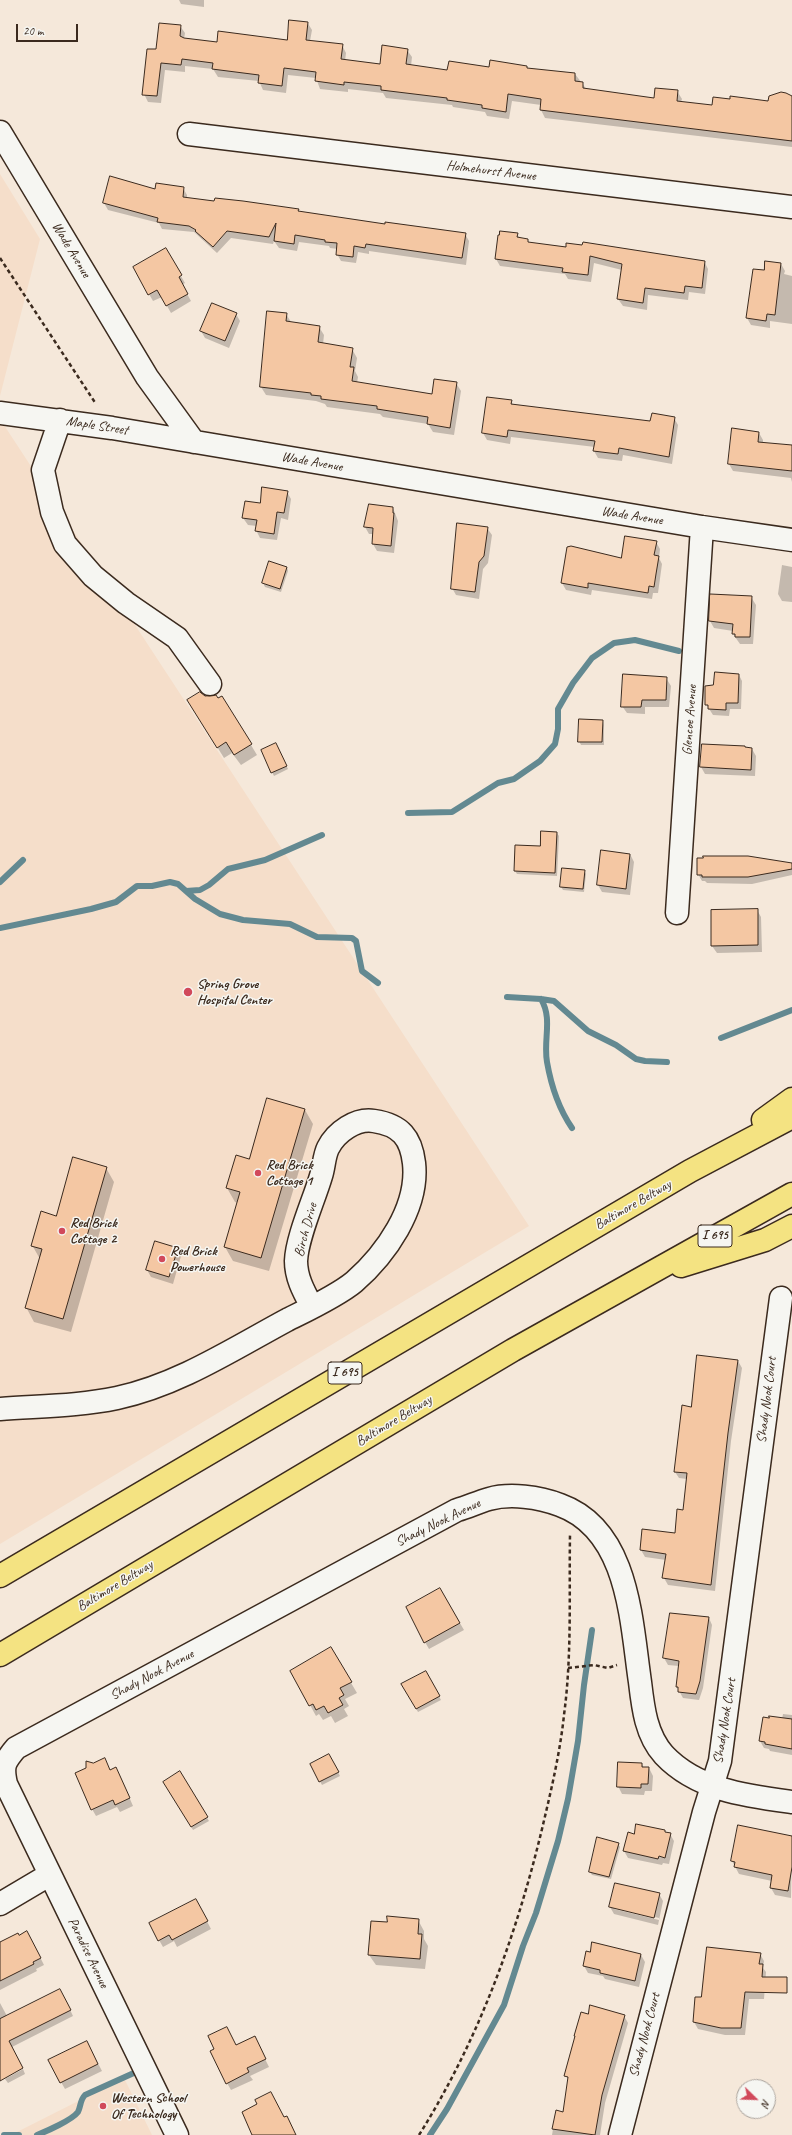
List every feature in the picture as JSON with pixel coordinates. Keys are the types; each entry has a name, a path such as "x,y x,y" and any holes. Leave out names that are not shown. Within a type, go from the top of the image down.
{"highway":[{"path":"690,1171 792,1099"},
{"name":"Baltimore Beltway","path":"0,1576 690,1171 792,1117"},
{"name":"Baltimore Beltway","path":"0,1654 506,1354 792,1194"},
{"path":"638,1279 765,1240 792,1226"}],"street":[{"name":"Wade Avenue","path":"0,132 147,378 194,442 702,528 792,540"},
{"name":"Holmehurst Avenue","path":"189,134 792,207"},
{"name":"Maple Street","path":"4,410 194,442"},
{"path":"60,420 43,470 52,512 65,544 93,576 126,603 177,638 210,684"},
{"name":"Glencoe Avenue","path":"677,913 702,528"},
{"name":"Birch Drive","path":"0,1409 77,1404 117,1398 148,1389 189,1372 312,1307 352,1284 374,1263 393,1238 405,1215 412,1188 415,1167 412,1146 404,1132 373,1120 357,1123 342,1130 328,1148 296,1262 300,1284 312,1307"},
{"name":"Shady Nook Court","path":"620,2135 712,1786 720,1761 781,1298"},
{"name":"Shady Nook Avenue","path":"3,1769 8,1758 16,1748 457,1510 490,1498 521,1496 550,1501 570,1508 587,1519 605,1540 620,1571 628,1603 644,1713 650,1733 664,1755 685,1773 712,1786 744,1795 792,1802"},
{"name":"Paradise Avenue","path":"3,1769 6,1784 49,1875 177,2135"},
{"path":"0,1904 49,1875"}],"path":[{"path":"0,258 112,428"},
{"path":"419,2135 438,2104 479,2024 507,1950 534,1864 553,1782 564,1715 568,1668 570,1508"},
{"path":"568,1668 594,1665 608,1668 636,1657"}],"shaded area":[{"path":"0,174 40,239 0,396"},
{"name":"Spring Grove Hospital Center","path":"0,419 529,1226 0,1544"},
{"name":"Western School Of Technology","path":"124,2078 152,2135 11,2135"}],"building":[{"path":"289,20 308,22 306,40 343,44 341,59 380,64 382,45 408,49 406,64 447,70 449,61 489,67 490,60 527,66 527,68 575,73 575,81 583,82 583,88 654,98 655,88 678,90 677,101 712,105 713,97 730,99 730,96 768,101 769,96 781,92 786,93 792,96 792,141 540,110 541,99 508,94 506,112 482,108 482,105 447,100 447,98 381,90 381,86 344,82 344,85 315,81 316,72 284,68 282,86 258,83 259,75 212,69 213,63 182,59 181,65 161,63 157,96 142,95 147,49 156,49 159,23 181,25 180,36 184,38 217,42 218,31 287,40"},
{"path":"110,176 155,189 156,183 184,187 183,197 214,201 215,198 243,201 385,224 385,222 466,233 462,258 366,244 365,248 354,246 353,257 336,255 337,243 325,242 325,240 295,235 294,244 274,241 276,223 269,237 227,231 213,247 195,231 196,230 189,226 157,222 158,218 103,203"},
{"path":"500,231 518,233 517,237 528,239 528,242 566,247 566,243 582,245 583,242 705,261 702,288 685,286 684,293 645,288 643,303 617,299 622,264 590,256 588,275 562,272 563,268 495,259 498,235"},
{"path":"166,248 182,275 179,277 188,294 166,306 157,290 148,295 133,267"},
{"path":"765,261 781,263 775,315 767,314 766,321 746,318 753,269 764,270"},
{"path":"212,303 237,313 225,341 200,331"},
{"path":"267,311 287,313 286,321 320,326 318,342 353,348 350,367 354,367 352,381 432,394 434,379 457,382 450,428 427,424 428,417 377,409 377,406 321,399 321,396 311,395 311,393 260,387"},
{"path":"487,397 512,400 511,404 650,421 652,413 675,417 669,457 619,448 618,454 593,451 595,441 508,430 507,437 482,433"},
{"path":"732,428 759,432 758,442 792,445 792,471 728,464"},
{"path":"262,487 288,491 284,513 277,512 274,534 255,531 257,520 242,518 245,501 260,503"},
{"path":"369,504 393,507 394,513 391,546 372,544 373,528 364,527"},
{"path":"457,523 488,527 484,556 479,562 475,592 451,589"},
{"path":"625,536 657,541 654,555 659,556 654,587 649,586 648,593 588,583 588,588 561,583 567,547 571,546 621,558"},
{"path":"269,561 287,567 280,589 262,583"},
{"path":"710,594 752,596 750,637 735,637 735,634 732,634 733,624 709,621"},
{"path":"715,672 739,674 738,703 726,703 726,710 708,709 708,705 705,705 705,686 713,685"},
{"path":"623,674 667,677 666,700 642,700 641,707 621,707"},
{"path":"200,692 205,696 216,695 218,698 222,696 252,744 234,755 226,742 217,748 187,700"},
{"path":"579,719 603,720 602,742 578,742"},
{"path":"276,743 287,766 271,773 261,750"},
{"path":"702,744 745,746 752,748 751,770 700,767"},
{"path":"541,831 557,832 555,873 514,871 515,845 540,846"},
{"path":"601,850 630,854 626,889 597,885"},
{"path":"703,856 748,856 792,863 792,869 748,877 702,877 702,875 697,875 697,858 703,858"},
{"path":"562,868 585,870 583,889 560,887"},
{"path":"758,909 758,945 711,946 711,910"},
{"name":"Red Brick Cottage 1","path":"267,1098 305,1109 261,1258 224,1247 240,1192 226,1188 236,1155 249,1159"},
{"name":"Red Brick Cottage 2","path":"73,1157 107,1167 63,1319 25,1308 42,1249 31,1246 41,1211 56,1216"},
{"name":"Red Brick Powerhouse","path":"155,1241 178,1248 169,1277 146,1270"},
{"path":"697,1355 738,1360 728,1433 711,1585 662,1578 666,1554 640,1550 642,1529 675,1533 677,1509 683,1510 687,1473 674,1472 682,1405 691,1407"},
{"path":"440,1588 460,1623 424,1643 406,1607"},
{"path":"670,1613 709,1617 700,1681 696,1694 678,1692 678,1687 676,1687 679,1661 663,1658"},
{"path":"331,1647 352,1682 340,1688 344,1695 339,1698 343,1705 328,1713 324,1706 316,1710 313,1704 309,1706 290,1671"},
{"path":"426,1671 440,1696 416,1709 401,1684"},
{"path":"769,1716 792,1719 792,1749 765,1744 765,1742 759,1741 763,1717 769,1718"},
{"path":"329,1754 339,1772 319,1782 310,1764"},
{"path":"105,1758 110,1770 116,1767 130,1798 115,1805 113,1800 91,1810 75,1773 86,1768 86,1761 93,1763"},
{"path":"618,1762 642,1763 642,1767 649,1767 648,1784 641,1784 641,1788 617,1787"},
{"path":"180,1771 208,1817 191,1827 163,1782"},
{"path":"636,1824 665,1830 665,1832 671,1833 665,1858 659,1856 658,1859 623,1851 628,1832 634,1834"},
{"path":"738,1825 792,1836 792,1867 788,1891 770,1888 772,1875 734,1867 735,1862 731,1861"},
{"path":"597,1837 619,1843 609,1877 589,1872"},
{"path":"615,1883 660,1893 654,1918 609,1907"},
{"path":"196,1899 208,1921 172,1940 169,1935 158,1941 149,1923"},
{"path":"387,1916 419,1919 418,1934 422,1934 420,1959 368,1955 371,1921 387,1922"},
{"path":"27,1931 41,1958 33,1962 34,1964 0,1981 0,1942 18,1933 19,1935"},
{"path":"592,1942 641,1954 635,1981 600,1973 600,1970 583,1966 586,1951 590,1952"},
{"path":"707,1947 761,1953 759,1964 763,1964 762,1977 787,1977 787,1993 745,1992 741,2028 721,2028 693,2022 695,1997 701,1997"},
{"path":"60,1989 71,2010 9,2041 23,2068 0,2081 0,2019"},
{"path":"590,2005 625,2015 602,2095 595,2135 552,2129 556,2110 563,2112 568,2077 564,2076 581,2012 588,2014"},
{"path":"227,2027 236,2045 255,2036 266,2059 247,2068 249,2072 226,2084 210,2051 214,2049 208,2036"},
{"path":"87,2041 98,2064 60,2083 48,2060"},
{"path":"271,2092 284,2117 287,2116 296,2135 252,2135 242,2112 257,2104 255,2100"}],"waterway":[{"path":"408,813 452,812 498,783 514,779 540,761 555,744 558,729 558,709 573,683 592,658 614,643 635,640 679,651"},
{"path":"186,891 200,890 209,885 228,869 265,860 322,835"},
{"path":"0,882 23,860"},
{"path":"0,928 91,909 116,902 137,886 152,886 170,882 178,884 195,899 220,914 243,920 290,924 317,937 352,938 356,941 362,971 378,983"},
{"path":"507,997 554,1001 588,1031 616,1045 636,1059 667,1062"},
{"path":"541,999 545,1007 546,1014 546,1054 551,1079 559,1105 572,1128"},
{"path":"721,1038 792,1010"},
{"path":"430,2135 447,2109 504,2005 523,1946 536,1913 558,1841 568,1799 578,1741 592,1630"},
{"path":"37,2135 59,2125 75,2115 78,2112 82,2099 85,2095 136,2072"},
{"path":"4,2135 19,2135"}],"place":[{"name":"Spring Grove Hospital Center","path":"188,992"},
{"name":"Red Brick Cottage 1","path":"258,1173"},
{"name":"Red Brick Cottage 2","path":"62,1231"},
{"name":"Red Brick Powerhouse","path":"162,1259"},
{"name":"Western School Of Technology","path":"103,2106"}]}
